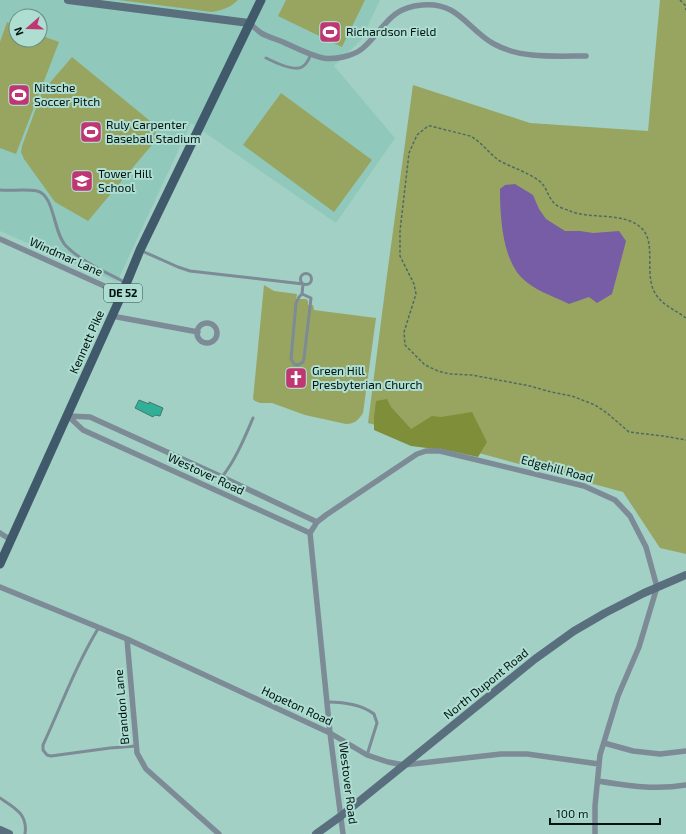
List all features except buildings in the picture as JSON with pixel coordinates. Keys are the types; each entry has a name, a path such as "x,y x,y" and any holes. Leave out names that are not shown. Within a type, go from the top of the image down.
{"main road":[{"path":"68,0 249,23"},
{"name":"DE 52","path":"249,23 261,0"},
{"name":"Kennett Pike","path":"0,564 68,416 140,250 249,23"},
{"name":"North Dupont Road","path":"316,834 404,766 535,659 555,645 605,613 657,587 686,575"},
{"path":"0,830 9,834"}],"street":[{"path":"249,23 261,32 311,54 323,58 331,58 346,56 362,49 386,21 396,12 423,4 439,6 458,14 494,44 517,54 586,56"},
{"name":"Windmar Lane","path":"0,239 122,294"},
{"path":"112,316 198,332"},
{"name":"Westover Road","path":"68,416 90,417 222,477 316,522"},
{"name":"Westover Road","path":"68,416 83,430 310,533 330,733 343,834"},
{"name":"Edgehill Road","path":"310,533 316,522 417,454 426,451 440,451 584,486 616,500 630,516 646,547 657,587"},
{"path":"0,533 11,540"},
{"name":"Hopeton Road","path":"0,586 127,639 330,733 367,754 388,762 404,766 501,754 527,754 599,764"},
{"path":"595,834 595,806 600,755 618,696 639,647 657,587"},
{"name":"Brandon Lane","path":"127,639 137,753 146,769 219,834"},
{"path":"604,743 633,751 660,754 686,751"},
{"path":"598,781 636,787 666,788 686,786"}],"lane":[{"path":"266,58 297,69 305,65 311,54"},
{"path":"0,190 37,191 44,194 50,204 58,234 65,245 77,256 126,283"},
{"path":"140,250 190,271 303,284 302,294 296,303 291,359 294,364 298,365 303,362 304,358 311,298 302,294"},
{"path":"222,477 240,449 253,418"},
{"path":"99,627 84,652 69,684 43,745 43,750 47,755 51,756 136,746"},
{"path":"327,702 347,702 374,714 377,722 367,754"},
{"path":"0,798 22,815 26,826 25,834"}],"path":[{"path":"680,0 685,5 686,10"},
{"path":"686,318 664,304 655,293 650,274 649,244 647,235 644,230 632,221 614,217 581,215 570,212 554,204 547,190 539,181 499,160 476,139 470,136 431,126 424,129 417,135 409,153 400,238 400,256 416,289 416,294 404,332 405,345 411,352 425,365 438,371 450,374 472,375 572,396 595,405 629,432 686,440"}],"shaded area":[{"name":"Tower Hill School","path":"0,0 380,0 361,40 334,66 395,138 336,223 191,123 117,282 0,231"},
{"path":"515,184 533,195 539,209 546,219 565,231 593,233 619,231 626,241 612,294 597,303 589,297 569,304 531,286 521,277 515,269 506,247 503,235 501,211 500,189 505,185"}],"green space":[{"path":"119,0 238,0 226,8 212,12"},
{"name":"Richardson Field","path":"286,0 365,0 342,47 278,16"},
{"path":"660,0 686,0 686,554 660,548 623,492 368,423 413,85 530,123 648,131"},
{"name":"Nitsche Soccer Pitch","path":"7,22 8,48 48,48 48,38 59,42 16,154 0,148 0,42"},
{"name":"Ruly Carpenter Baseball Stadium","path":"72,57 155,125 156,140 88,221 55,202 24,159 21,152 42,92"},
{"path":"281,93 372,160 334,212 243,145"},
{"path":"264,285 274,291 297,294 296,299 306,299 308,301 308,305 313,305 314,310 376,318 363,413 356,421 346,424 305,415 272,403 260,403 253,399"},
{"path":"387,399 391,407 411,429 432,416 441,417 472,412 487,442 478,457 451,451 411,446 374,430 376,401"}],"place":[{"name":"Richardson Field","path":"330,32"},
{"name":"Nitsche Soccer Pitch","path":"19,95"},
{"name":"Ruly Carpenter Baseball Stadium","path":"91,132"},
{"name":"Tower Hill School","path":"82,181"},
{"name":"Green Hill Presbyterian Church","path":"296,378"}]}
